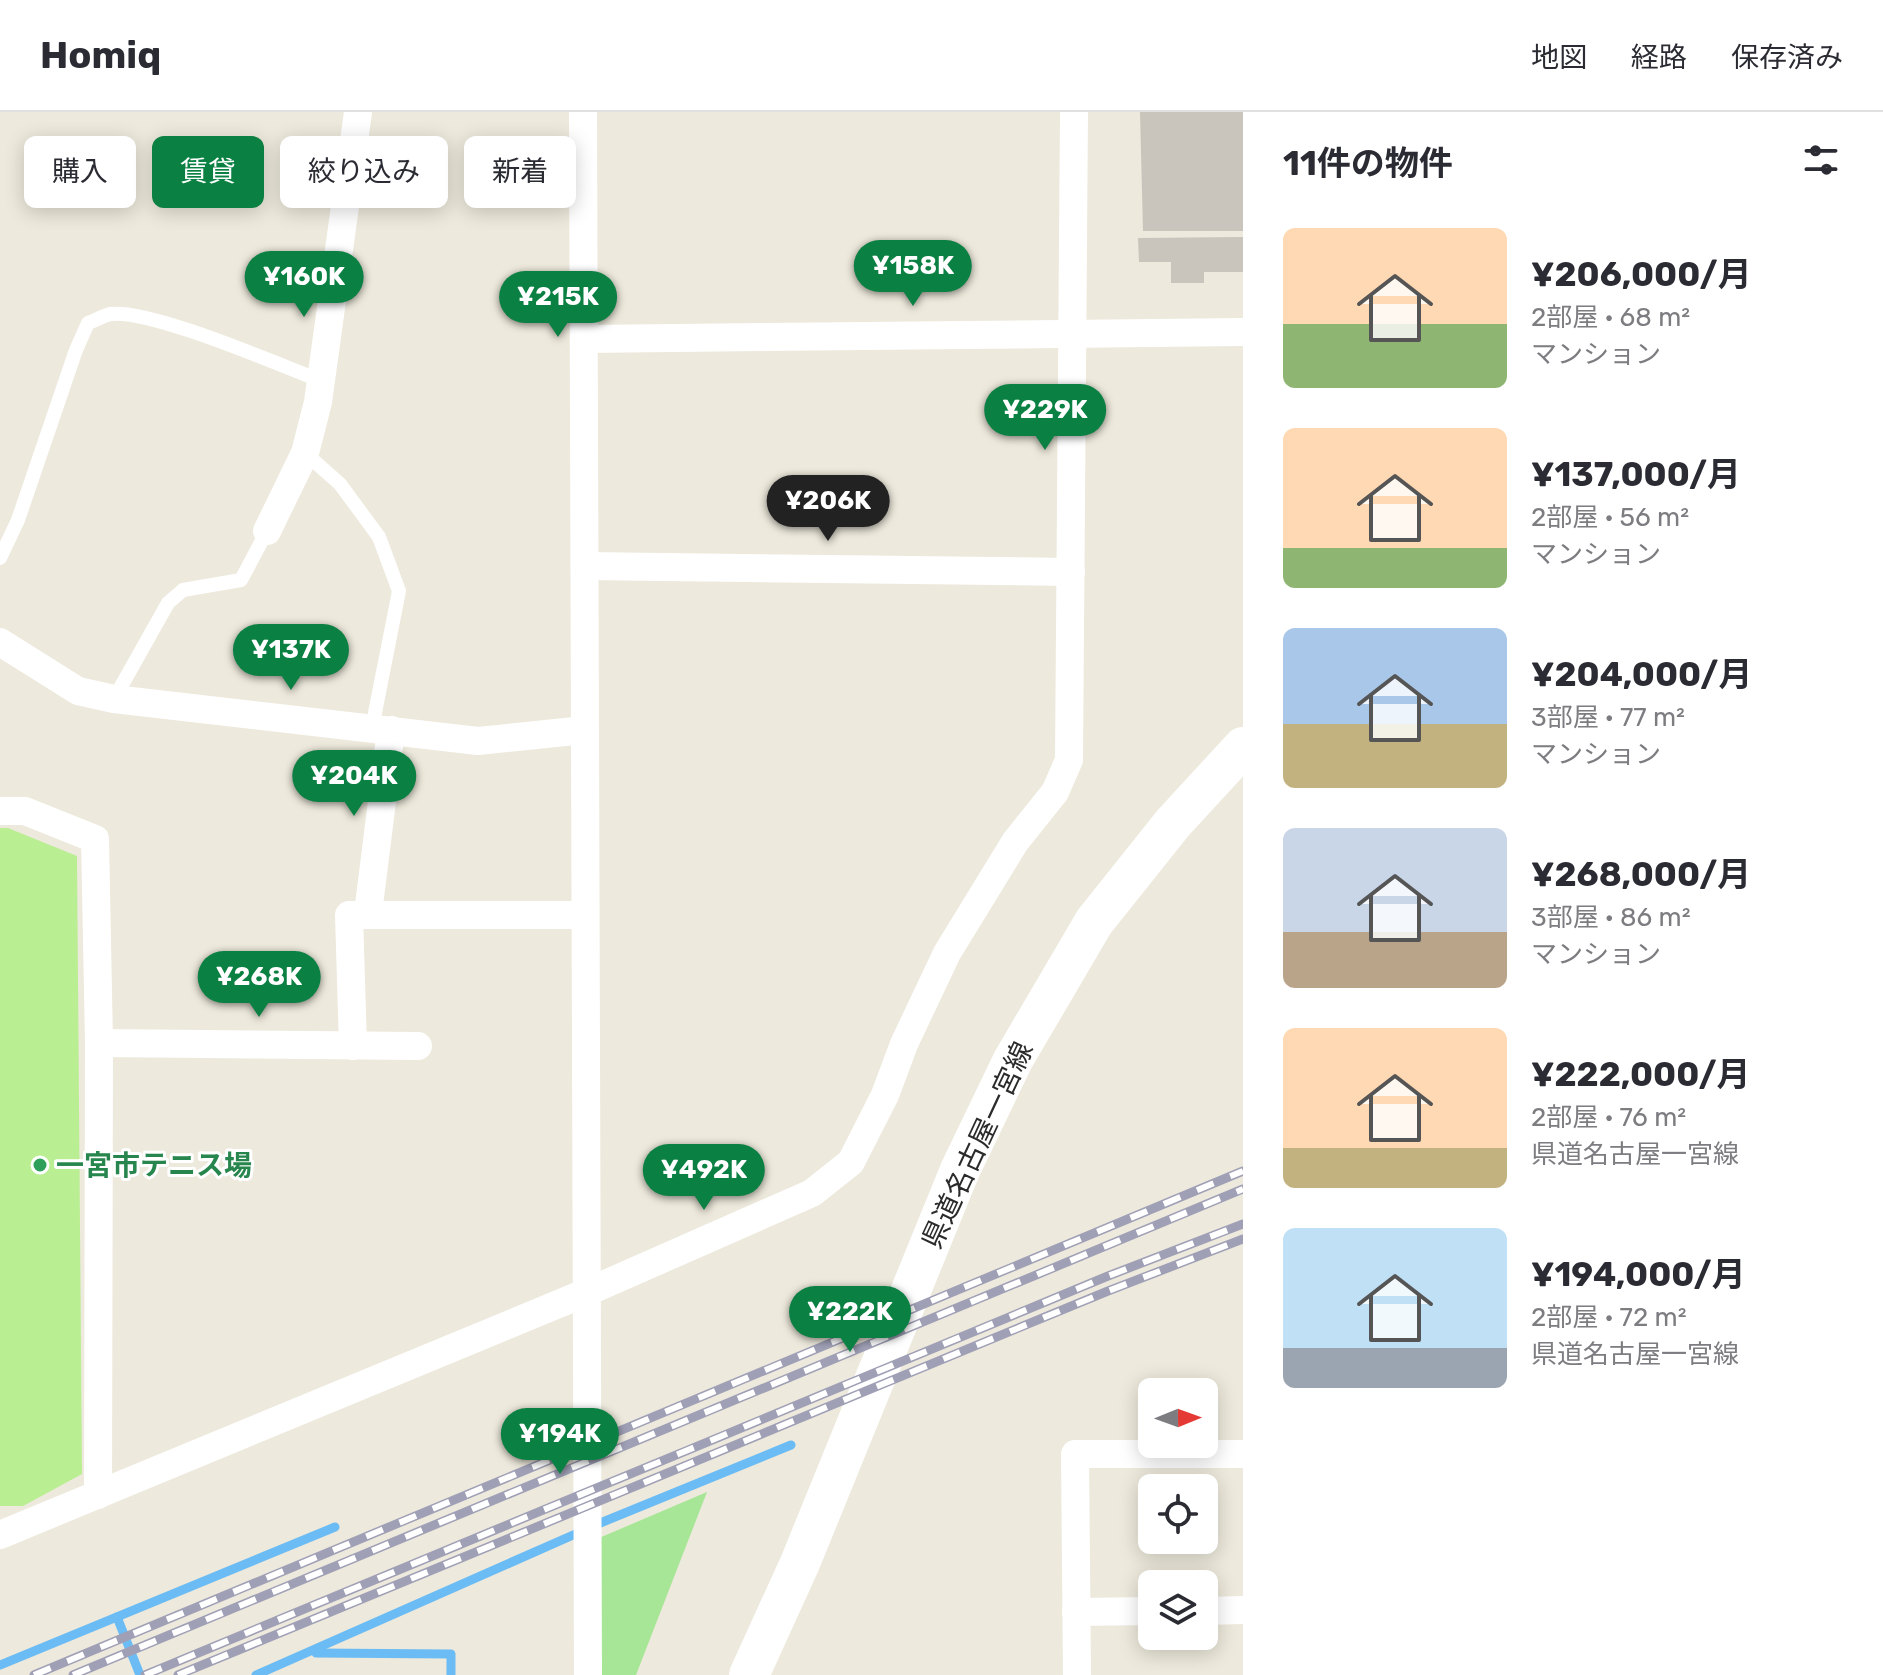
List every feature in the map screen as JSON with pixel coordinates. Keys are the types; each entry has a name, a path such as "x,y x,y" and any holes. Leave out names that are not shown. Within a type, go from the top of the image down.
{"main road":[{"name":"県道名古屋一宮線","path":"749,1675 800,1563 960,1170 1013,1060 1094,922 1173,823 1243,747"}],"street":[{"path":"267,531 305,453 322,381 358,112"},
{"path":"583,112 588,1675"},
{"path":"0,1535 585,1293 812,1193 851,1162 885,1095 904,1044 947,953 1015,842 1055,792 1069,760 1074,112"},
{"path":"584,339 1243,332"},
{"path":"585,566 1071,572"},
{"path":"0,642 78,691 114,699 478,741 585,730"},
{"path":"368,913 381,729"},
{"path":"0,811 25,811 95,839 99,1043 98,1495"},
{"path":"353,1046 349,915 585,915"},
{"path":"99,1043 418,1046"},
{"path":"1077,1675 1075,1454 1243,1454"},
{"path":"0,1523 28,1523"},
{"path":"1218,1611 1243,1610"},
{"path":"1076,1612 1138,1611"}],"lane":[{"path":"0,558 18,520 88,323 111,314 144,319 186,331 322,381"},
{"path":"305,453 340,484 379,537 399,591 381,729"},
{"path":"114,699 168,603 183,590 241,580 267,531"}],"green space":[{"name":"一宮市テニス場","path":"0,828 8,828 77,856 82,1474 23,1506 0,1506"},
{"path":"707,1492 636,1675 599,1675 599,1538"}],"building":[{"path":"1140,112 1243,112 1243,231 1143,231"},
{"path":"1243,237 1243,272 1204,272 1204,283 1171,283 1171,262 1139,262 1138,238"}],"waterway":[{"path":"593,1526 791,1445"},
{"path":"0,1665 335,1527"},
{"path":"256,1675 580,1532"},
{"path":"117,1617 140,1675"},
{"path":"316,1653 451,1654 451,1675"}],"railway":[{"path":"34,1675 1243,1171"},
{"path":"73,1675 1243,1189"},
{"path":"145,1675 1108,1276 1243,1224"},
{"path":"178,1675 1108,1291 1243,1239"}],"place":[{"name":"一宮市テニス場","path":"40,1165"}]}
